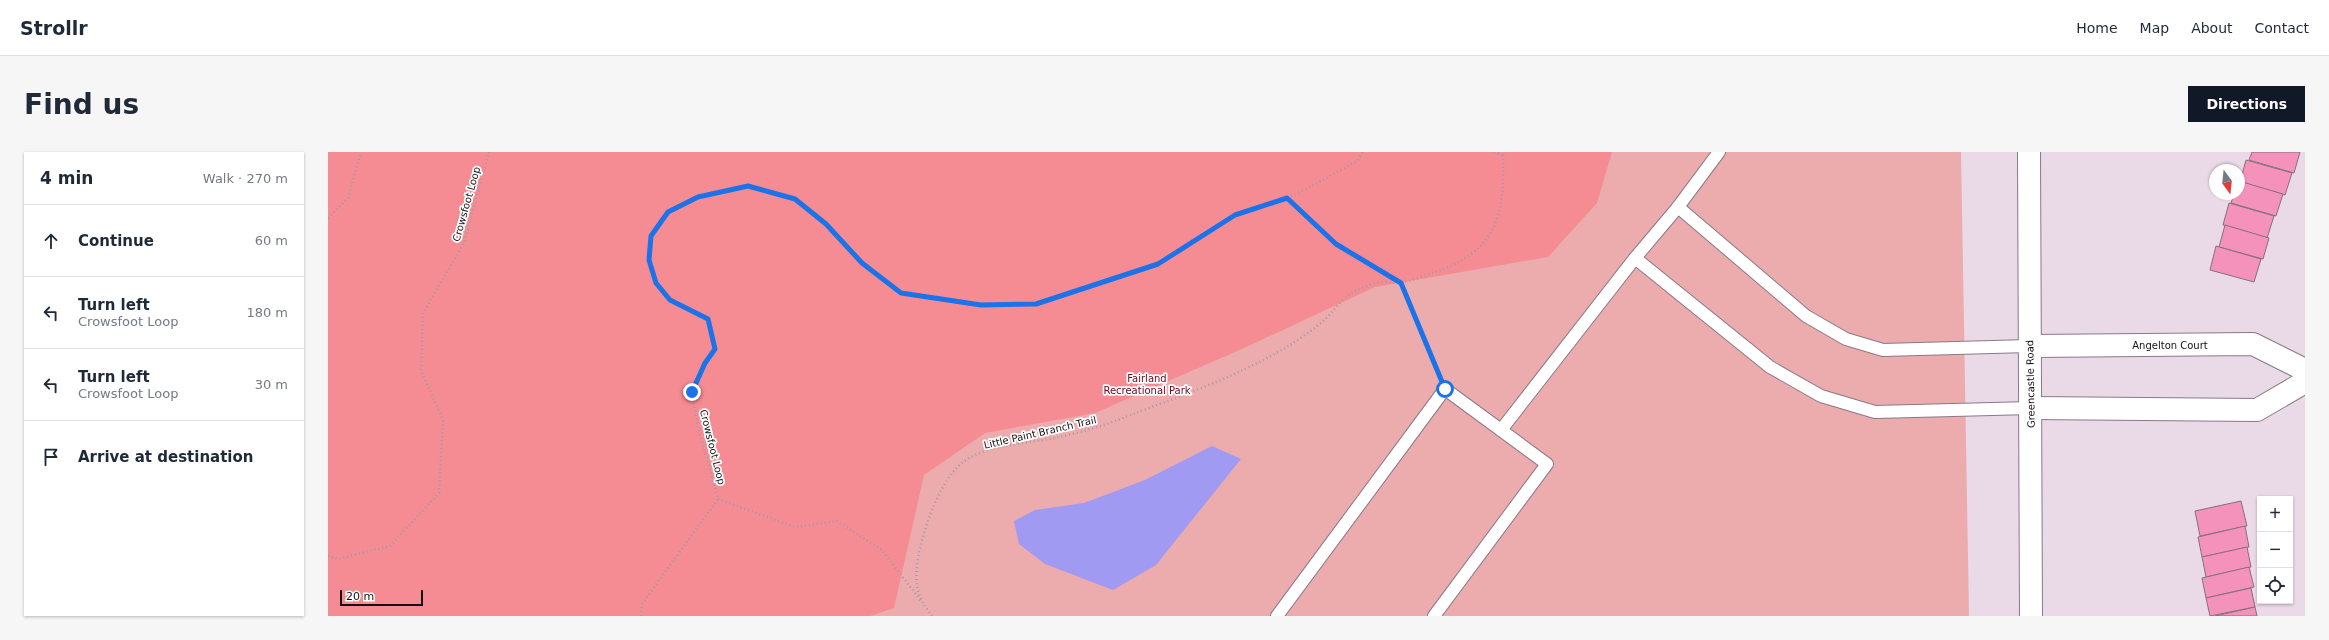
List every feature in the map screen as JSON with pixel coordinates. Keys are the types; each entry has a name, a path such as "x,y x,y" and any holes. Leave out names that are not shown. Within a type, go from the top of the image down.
{"street":[{"name":"Greencastle Road","path":"2029,152 2031,616"},
{"name":"Angelton Court","path":"2029,346 2253,344 2305,370"},
{"path":"2031,408 2257,410 2305,382"}],"lane":[{"path":"1501,430 1634,258 1678,208 1719,152"},
{"path":"1678,208 1806,316 1846,339 1883,350 2029,346"},
{"path":"1634,258 1770,367 1821,396 1875,412 2031,408"},
{"path":"1277,616 1445,389 1547,464 1434,616"}],"path":[{"path":"328,218 348,198 361,152"},
{"name":"Crowsfoot Loop","path":"328,556 338,559 390,546 439,493 443,420 421,371 423,313 464,243 489,152"},
{"name":"Crowsfoot Loop","path":"641,616 642,604 718,499 698,427 692,392 705,363 715,349 708,319 670,300 656,283 649,260 651,236 668,212 698,197 748,186 795,199 826,224 862,263 901,293 981,305 1036,304 1158,264 1235,215 1287,198 1357,161 1363,152"},
{"path":"1494,152 1503,154"},
{"name":"Little Paint Branch Trail","path":"932,616 923,604 917,589 917,563 941,488 951,472 964,461 982,453 1007,446 1058,438 1100,426 1206,384 1241,370 1287,347 1320,323 1350,294 1367,286 1382,282 1401,283 1453,266 1478,251 1491,233 1499,215 1503,196 1503,154"},
{"path":"1287,198 1336,244 1401,283 1445,389"},
{"path":"718,499 795,528 837,521 882,550 923,604"}],"green space":[{"name":"Fairland Recreational Park","path":"328,152 1961,152 1969,616 328,616"},
{"path":"328,152 1612,152 1597,203 1548,257 1375,287 1244,348 1095,413 985,433 924,475 894,608 870,616 328,616"}],"shaded area":[{"path":"1212,446 1241,459 1156,565 1113,590 1045,564 1019,544 1014,521 1035,510 1084,503 1145,480"}],"building":[{"path":"2252,152 2300,152 2294,173 2249,160"},
{"path":"2246,160 2292,173 2285,195 2245,183"},
{"path":"2245,183 2283,194 2276,216 2231,203 2232,200 2245,200"},
{"path":"2229,203 2274,216 2267,238 2223,225"},
{"path":"2225,225 2269,238 2263,259 2219,247"},
{"path":"2216,246 2261,259 2254,282 2210,270"},
{"path":"2241,501 2247,526 2200,536 2195,511"},
{"path":"2245,526 2249,547 2202,557 2198,537"},
{"path":"2247,547 2251,567 2206,577 2202,557"},
{"path":"2249,567 2254,587 2206,598 2202,578"},
{"path":"2251,588 2255,607 2210,616 2206,598"},
{"path":"2255,607 2257,616 2215,616"}],"route":[{"path":"692,392 705,363 715,349 708,319 670,300 656,283 649,260 651,236 668,212 698,197 748,186 795,199 826,224 862,263 901,293 981,305 1036,304 1158,264 1235,215 1287,198 1336,244 1401,283 1445,389"}]}
